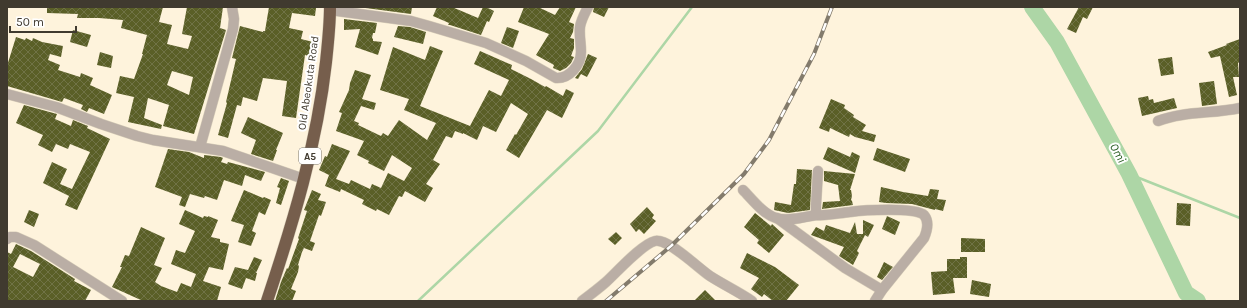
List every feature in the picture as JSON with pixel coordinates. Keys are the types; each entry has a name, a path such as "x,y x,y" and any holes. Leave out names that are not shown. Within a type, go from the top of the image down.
{"highway":[{"name":"Old Abeokuta Road","path":"267,301 285,246 304,179 319,114 330,9"}],"street":[{"path":"200,147 233,29 234,19 232,7"},
{"path":"330,9 411,21 429,26 486,43 526,61 556,78 562,78 573,71 582,54 579,35 580,26 588,7"},
{"path":"7,94 56,107 137,136 223,151 304,179"},
{"path":"1158,121 1187,113 1226,111 1240,108"},
{"path":"816,215 818,171"},
{"path":"743,190 763,210 777,218 852,272 882,290"},
{"path":"777,218 791,219 851,212 902,210 923,214 928,224 927,233 882,290 876,301"},
{"path":"8,237 16,237 34,245 116,299"},
{"path":"582,301 606,282 638,251 655,241 663,242 671,246 711,277 752,301"}],"building":[{"path":"47,7 163,7 159,22 172,25 167,44 188,49 192,36 182,34 187,7 223,7 220,28 226,30 194,134 163,126 169,105 148,98 144,118 162,125 161,129 128,122 134,97 116,93 120,76 134,79 143,54 147,35 121,28 123,20 77,18 78,14 47,13","holes":["172,71 193,77 189,95 167,85"]},
{"path":"269,7 316,8 315,16 292,13 289,28 303,31 301,39 313,42 309,56 305,55 296,118 282,116 287,81 263,78 257,101 243,97 241,106 237,105 228,138 218,135 227,103 236,59 232,58 240,26 263,32 265,31"},
{"path":"358,7 412,7 411,14"},
{"path":"437,7 452,7 478,18 483,7 494,11 489,22 487,21 481,35 448,25 449,23 433,16"},
{"path":"524,7 538,7 555,15 560,7 576,7 569,22 574,24 573,32 570,38 574,39 574,48 571,56 574,57 566,68 560,71 553,68 554,65 536,55 549,34 518,22"},
{"path":"594,7 609,7 604,17 593,12"},
{"path":"1079,7 1093,7 1087,19 1083,17 1076,33 1067,29"},
{"path":"344,19 377,23 375,33 373,33 372,38 373,41 382,42 378,55 355,47 360,29 344,30"},
{"path":"398,26 410,27 426,32 423,44 394,37"},
{"path":"507,27 519,31 513,48 501,43"},
{"path":"73,30 91,35 87,47 70,42"},
{"path":"16,37 25,40 26,38 32,41 33,38 42,42 63,46 61,57 50,54 48,60 60,65 58,70 80,77 81,73 93,78 90,85 112,95 104,114 89,108 87,112 81,109 83,105 64,98 62,102 7,86 7,66"},
{"path":"1240,39 1240,62 1238,63 1239,77 1233,77 1237,95 1229,97 1220,56 1211,58 1208,52"},
{"path":"430,46 443,51 420,106 470,126 489,90 501,96 509,80 474,64 480,51 512,65 511,69 563,96 566,89 574,93 562,118 547,110 519,158 506,150 528,114 511,103 496,132 483,126 477,140 455,131 452,138 446,136 433,160 440,164 426,184 433,188 425,202 405,191 402,197 399,196 389,215 377,209 376,211 362,204 364,200 341,189 340,192 325,186 329,175 319,170 325,156 327,157 332,144 350,151 336,179 349,184 351,180 370,189 372,184 381,188 388,173 404,181 412,168 392,155 384,171 368,163 369,161 357,155 364,141 336,131 342,113 339,112 349,90 355,70 371,75 362,99 376,103 374,110 361,106 354,121 359,123 358,125 381,136 383,133 388,136 399,120 427,140 436,123 404,110 409,99 380,90 393,47 425,60"},
{"path":"100,52 113,56 111,68 97,65"},
{"path":"588,54 597,58 587,77 581,74 578,79 575,78 582,69"},
{"path":"1172,57 1174,74 1161,76 1158,59"},
{"path":"1214,81 1217,104 1202,106 1199,83"},
{"path":"1148,96 1149,100 1153,99 1154,103 1174,98 1177,108 1142,116 1138,98"},
{"path":"831,99 845,105 844,108 854,115 853,117 866,125 862,131 876,135 874,142 855,137 850,134 849,137 830,128 829,132 819,128"},
{"path":"24,105 57,114 55,119 71,126 73,120 88,126 87,128 110,139 77,210 65,205 69,196 43,183 52,162 67,169 60,184 72,189 90,152 70,144 68,149 56,144 52,152 38,145 43,135 16,123"},
{"path":"248,117 283,133 273,161 251,154 256,140 241,133"},
{"path":"828,147 850,157 852,152 860,156 855,173 823,159"},
{"path":"877,148 910,159 905,172 873,160"},
{"path":"168,149 189,152 204,158 204,155 221,157 223,158 221,162 227,164 228,162 265,172 261,181 245,175 242,186 224,180 217,200 205,196 204,198 190,194 185,207 179,205 182,197 155,187"},
{"path":"797,169 812,170 810,210 788,213 774,210 775,202 791,205 794,184 796,184"},
{"path":"824,171 855,174 850,190 853,205 822,209 823,202 840,201 838,185 824,181"},
{"path":"281,178 289,181 281,205 276,203 280,188 277,187"},
{"path":"881,187 928,196 930,189 939,190 937,199 946,200 943,211 912,204 879,202"},
{"path":"244,190 271,200 265,215 259,212 252,231 256,233 251,246 238,242 244,225 231,221"},
{"path":"312,190 321,194 318,200 326,202 321,216 319,215 310,241 315,243 312,251 304,248 302,252 298,265 298,272 291,289 296,291 292,301 275,301 281,282 287,268 288,269 299,239 298,238 307,211 304,210"},
{"path":"1177,203 1191,204 1190,226 1176,225"},
{"path":"647,207 654,215 652,218 656,221 644,234 639,229 636,232 630,224"},
{"path":"29,210 39,214 34,227 24,222"},
{"path":"185,210 203,218 204,216 208,216 218,220 211,237 220,239 220,242 229,244 223,270 209,267 203,281 221,287 217,301 143,301 112,287 122,267 120,267 125,255 129,256 141,227 165,238 154,265 162,268 155,282 177,292 181,283 191,287 196,274 171,264 176,250 185,253 195,231 179,224"},
{"path":"755,213 771,226 772,224 784,235 769,253 757,243 759,240 744,227"},
{"path":"887,216 900,222 895,235 882,229"},
{"path":"863,220 874,225 868,237 865,235 857,251 859,253 853,265 839,256 844,247 811,235 816,227 824,231 826,225 850,233 855,222 857,234 863,234"},
{"path":"616,232 622,238 615,245 608,239"},
{"path":"961,238 985,239 985,252 961,252"},
{"path":"16,244 31,251 75,279 74,281 91,290 85,301 7,301 7,252 11,254","holes":["20,254 40,264 33,277 13,267"]},
{"path":"747,253 775,267 799,285 786,301 773,301 764,294 762,297 751,289 759,278 740,268"},
{"path":"254,257 262,260 256,273 255,281 246,278 242,289 228,284 235,267 248,270"},
{"path":"960,257 967,257 967,278 953,278 955,293 933,295 931,272 947,271 947,259 960,259"},
{"path":"884,262 893,267 882,280 877,277"},
{"path":"972,280 991,284 989,297 970,294"},
{"path":"705,290 716,301 694,301"}],"waterway":[{"path":"418,301 598,131 692,7"},
{"name":"Omi","path":"1032,7 1057,42 1129,174 1186,293 1198,301"},
{"path":"1129,174 1240,218"}],"railway":[{"path":"606,301 671,246 744,174 769,140 814,54 832,7"}]}
